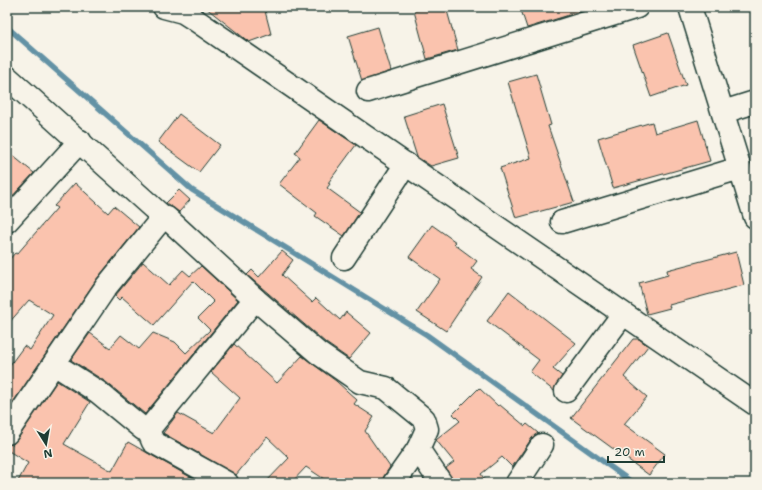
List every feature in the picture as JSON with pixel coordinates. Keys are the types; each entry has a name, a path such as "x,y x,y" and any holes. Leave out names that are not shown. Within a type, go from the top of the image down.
{"street":[{"path":"164,7 183,12 194,19 755,404"},
{"path":"368,91 637,7"},
{"path":"690,7 755,217"},
{"path":"7,77 163,217 167,218 255,299 318,353 360,382 386,388 424,419 427,429 418,449 394,483"},
{"path":"723,112 755,102"},
{"path":"7,221 80,141"},
{"path":"344,258 406,164"},
{"path":"562,222 740,168"},
{"path":"7,433 106,287 163,217"},
{"path":"148,430 255,299"},
{"path":"566,391 623,314"},
{"path":"54,364 98,392 143,429 148,430"},
{"path":"148,430 153,442 227,483"},
{"path":"517,483 542,445"},
{"path":"418,449 440,483"}],"building":[{"path":"205,7 264,7 271,34 249,42"},
{"path":"429,7 446,7 458,50 427,59 414,11"},
{"path":"520,7 592,7 592,8 527,28"},
{"path":"378,27 391,71 362,81 348,36"},
{"path":"668,33 686,85 651,97 633,45"},
{"path":"536,74 551,125 548,126 574,202 516,218 500,168 531,158 508,82"},
{"path":"442,104 459,158 431,166 417,157 404,116"},
{"path":"179,114 220,145 199,172 158,142"},
{"path":"319,120 356,145 328,183 330,184 327,188 360,212 344,236 315,216 317,213 279,184 300,157 295,153"},
{"path":"698,120 710,161 613,188 598,138 652,122 655,133"},
{"path":"7,151 34,173 7,202"},
{"path":"75,183 108,213 114,206 139,227 96,280 7,411 7,369 24,346 30,350 53,315 29,300 7,325 7,262 15,253 17,254 57,208 54,206"},
{"path":"179,190 190,200 179,212 166,203"},
{"path":"432,225 456,242 454,244 477,261 471,269 482,277 446,331 417,312 440,279 409,257"},
{"path":"282,251 293,260 282,275 312,302 316,298 340,320 346,312 371,333 349,359 326,343 247,275 252,270 259,277"},
{"path":"736,252 744,285 669,305 670,308 647,314 639,283 668,275 667,270"},
{"path":"143,262 169,285 183,270 190,276 201,266 238,300 145,414 106,382 71,360 90,333 110,348 121,335 139,349 153,333 175,342 186,353 210,330 198,318 214,302 193,281 154,325 122,297 119,300 115,296"},
{"path":"509,291 576,343 553,369 562,376 554,391 530,372 539,360 487,321"},
{"path":"633,339 639,339 648,346 624,377 647,397 624,424 665,454 649,475 571,418"},
{"path":"234,344 277,383 302,356 336,381 357,400 354,404 374,417 365,431 390,467 384,476 382,483 330,483 306,467 291,483 265,483 289,458 267,437 236,475 163,433 178,413 214,433 240,398 211,372"},
{"path":"57,381 90,402 64,444 112,471 128,442 201,483 17,483 28,463 7,450 7,445 13,444 17,440"},
{"path":"479,388 498,406 500,405 525,426 527,424 538,433 532,438 512,467 502,457 481,474 487,483 453,483 446,468 454,462 436,440 460,421 453,414"}],"waterway":[{"path":"7,27 192,190 427,335 633,483"}]}
